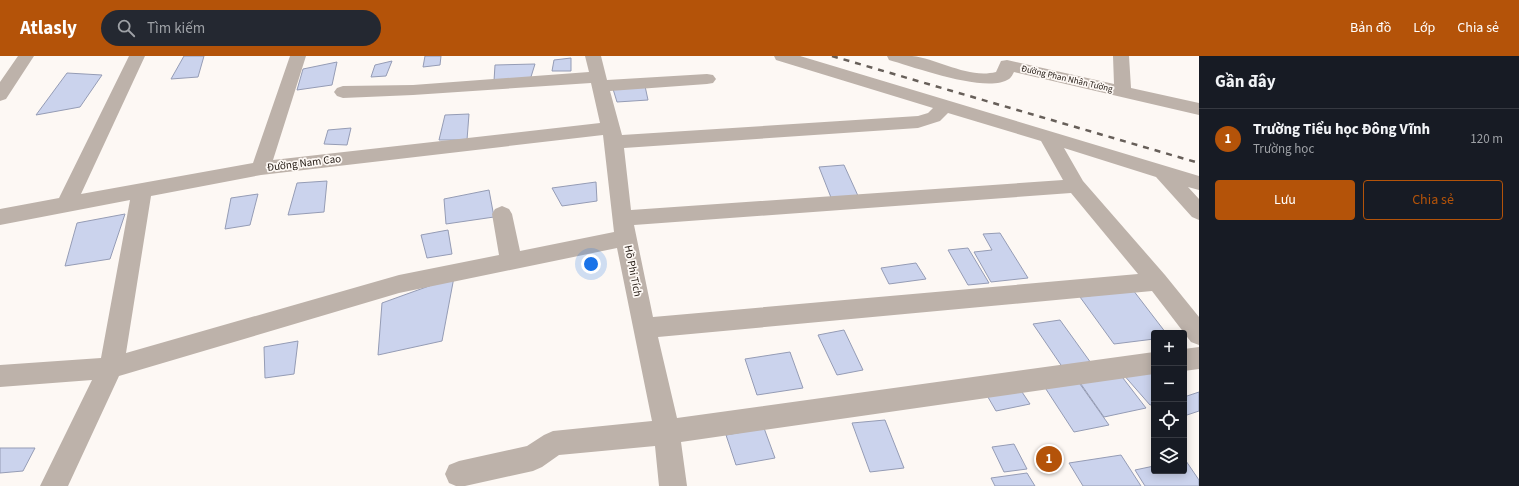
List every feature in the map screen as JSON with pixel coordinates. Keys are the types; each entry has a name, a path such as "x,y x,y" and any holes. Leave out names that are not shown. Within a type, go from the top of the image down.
{"street":[{"path":"0,95 26,56"},
{"path":"66,205 137,56"},
{"path":"261,168 298,56"},
{"name":"Hồ Phi Tích","path":"593,56 613,135 624,228 667,432 673,486"},
{"path":"782,56 944,104 1199,183"},
{"name":"Đường Phan Nhân Tường","path":"895,56 984,79 1002,76 1007,71 1007,61 1123,92 1199,109"},
{"path":"1121,56 1123,92"},
{"path":"343,92 707,79"},
{"name":"Đường Nam Cao","path":"0,217 261,168 613,135 918,122 935,117 941,113 944,104"},
{"path":"1047,136 1076,186 1157,281 1199,335"},
{"path":"1162,172 1199,212"},
{"path":"0,376 111,368 399,284 511,262 624,228 1076,186"},
{"path":"54,486 111,368 142,190"},
{"path":"502,214 511,262"},
{"path":"644,328 1157,281"},
{"path":"1187,360 1199,358"},
{"path":"459,474 533,458 553,444 563,442 667,432 1151,362"}],"building":[{"path":"184,56 204,56 198,77 171,79"},
{"path":"425,56 441,56 440,65 423,67"},
{"path":"571,58 571,71 552,71 554,60"},
{"path":"392,61 386,76 371,77 375,65"},
{"path":"337,62 332,85 297,90 303,69"},
{"path":"535,64 530,80 494,81 495,65"},
{"path":"67,73 102,75 80,107 36,115"},
{"path":"645,86 648,100 617,102 613,89"},
{"path":"469,114 467,140 439,140 445,115"},
{"path":"351,128 347,145 324,144 328,130"},
{"path":"844,165 859,198 832,200 819,167"},
{"path":"327,181 324,212 288,215 297,183"},
{"path":"596,182 597,201 562,206 552,188"},
{"path":"489,190 494,217 446,224 444,199"},
{"path":"258,194 250,225 225,229 231,198"},
{"path":"125,214 110,259 65,266 77,223"},
{"path":"448,230 452,254 427,258 421,235"},
{"path":"1000,233 1028,278 991,282 974,252 992,250 983,234"},
{"path":"968,248 989,283 968,285 948,250"},
{"path":"916,263 926,279 889,284 881,268"},
{"path":"454,277 442,341 378,355 382,303"},
{"path":"1133,290 1164,330 1151,330 1151,339 1114,344 1080,297"},
{"path":"1060,320 1091,363 1063,368 1033,324"},
{"path":"844,330 863,370 837,375 818,335"},
{"path":"298,341 294,374 265,378 264,347"},
{"path":"790,352 803,388 757,395 745,359"},
{"path":"1151,365 1151,405 1150,405 1122,373"},
{"path":"1116,369 1146,408 1104,417 1076,377"},
{"path":"1075,377 1109,425 1074,432 1042,383"},
{"path":"1018,386 1030,404 996,411 985,392"},
{"path":"1199,392 1199,411 1187,415 1187,396"},
{"path":"885,420 904,468 870,472 852,423"},
{"path":"764,428 775,458 736,465 726,435"},
{"path":"1014,444 1027,469 1004,472 992,447"},
{"path":"0,448 35,448 23,471 0,473"},
{"path":"1121,455 1141,486 1083,486 1069,463"},
{"path":"1187,462 1199,480 1199,486 1145,486 1135,470 1151,467 1151,474 1187,474"},
{"path":"1027,473 1035,486 995,486 991,478"}],"railway":[{"path":"832,56 1199,163"}],"place":[{"name":"Trường Tiểu học Đông Vĩnh","path":"1049,459"}]}
